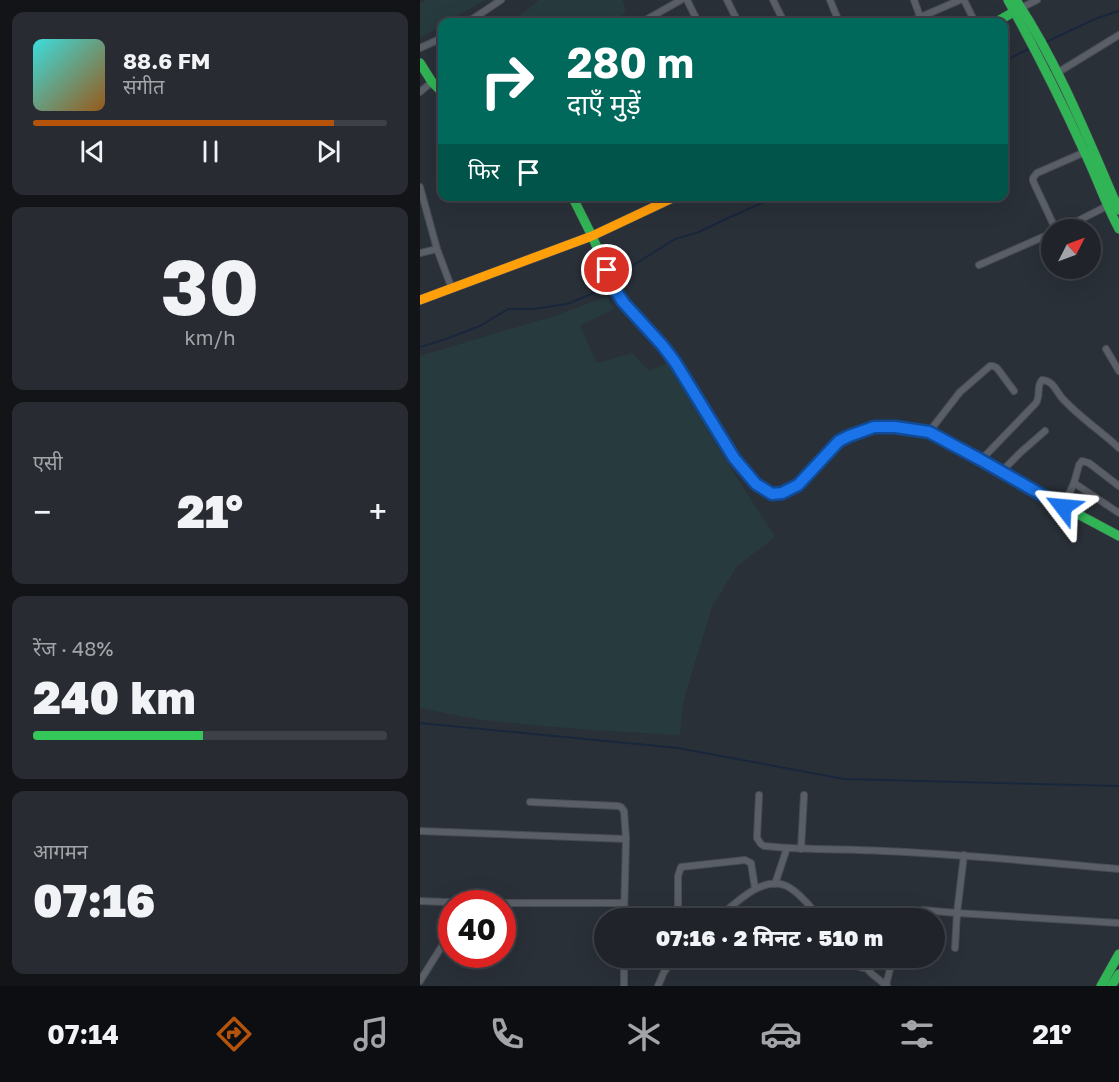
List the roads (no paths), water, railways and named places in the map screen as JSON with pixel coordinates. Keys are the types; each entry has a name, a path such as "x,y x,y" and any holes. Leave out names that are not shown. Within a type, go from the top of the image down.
{"street":[{"path":"474,18 501,0"},
{"path":"655,18 681,0"},
{"path":"687,0 696,18"},
{"path":"727,0 736,18"},
{"path":"773,0 782,18"},
{"path":"830,0 837,18"},
{"path":"914,0 920,18"},
{"path":"925,18 962,0 973,18"},
{"path":"1008,0 1017,7 1044,56 1107,206 1119,229"},
{"path":"1002,18 1017,7 1037,0"},
{"path":"1057,73 1119,35"},
{"path":"420,48 438,40"},
{"path":"1044,56 1057,73 1119,210"},
{"path":"420,63 438,88"},
{"path":"420,92 432,82"},
{"path":"1052,219 1033,178 1037,173 1085,152"},
{"path":"420,187 422,206 452,289"},
{"path":"574,201 623,302 675,362 746,474 756,484 772,494 782,493 798,485 839,441 849,436 874,427 909,428 929,432 1119,536"},
{"path":"420,300 592,236 666,201"},
{"path":"1080,219 1107,206"},
{"path":"979,265 1041,238"},
{"path":"420,253 436,249"},
{"path":"1106,349 1119,371"},
{"path":"929,432 960,392 990,366 997,368 1014,391"},
{"path":"981,460 1036,403 1039,399 1039,385 1042,380 1053,384 1074,410 1119,448"},
{"path":"1002,472 1045,431"},
{"path":"1063,507 1082,461 1119,486"},
{"path":"1074,483 1119,513"},
{"path":"759,795 757,838 764,846 964,855 1119,869"},
{"path":"801,849 804,795"},
{"path":"530,802 621,807 624,812 626,839 624,908"},
{"path":"420,831 626,839"},
{"path":"775,884 787,848"},
{"path":"956,948 957,913 964,855"},
{"path":"678,908 678,876 681,867 748,861 753,868 755,888"},
{"path":"730,908 755,888 781,884 792,888 811,908"},
{"path":"420,901 438,902"},
{"path":"516,903 624,903"},
{"path":"945,912 1119,923"},
{"path":"421,978 438,952"},
{"path":"1101,986 1119,954"},
{"path":"624,968 624,986"},
{"path":"658,986 667,968"},
{"path":"863,968 887,986 891,968"},
{"path":"1111,986 1119,974"}],"waterway":[{"path":"1044,43 1095,19 1119,11"},
{"path":"1008,59 1031,48"},
{"path":"616,283 623,279 632,266 675,239 699,232 767,201"},
{"path":"420,347 480,326 508,309 533,309 567,304 611,286"},
{"path":"420,723 678,748 844,779 1119,786"}]}
